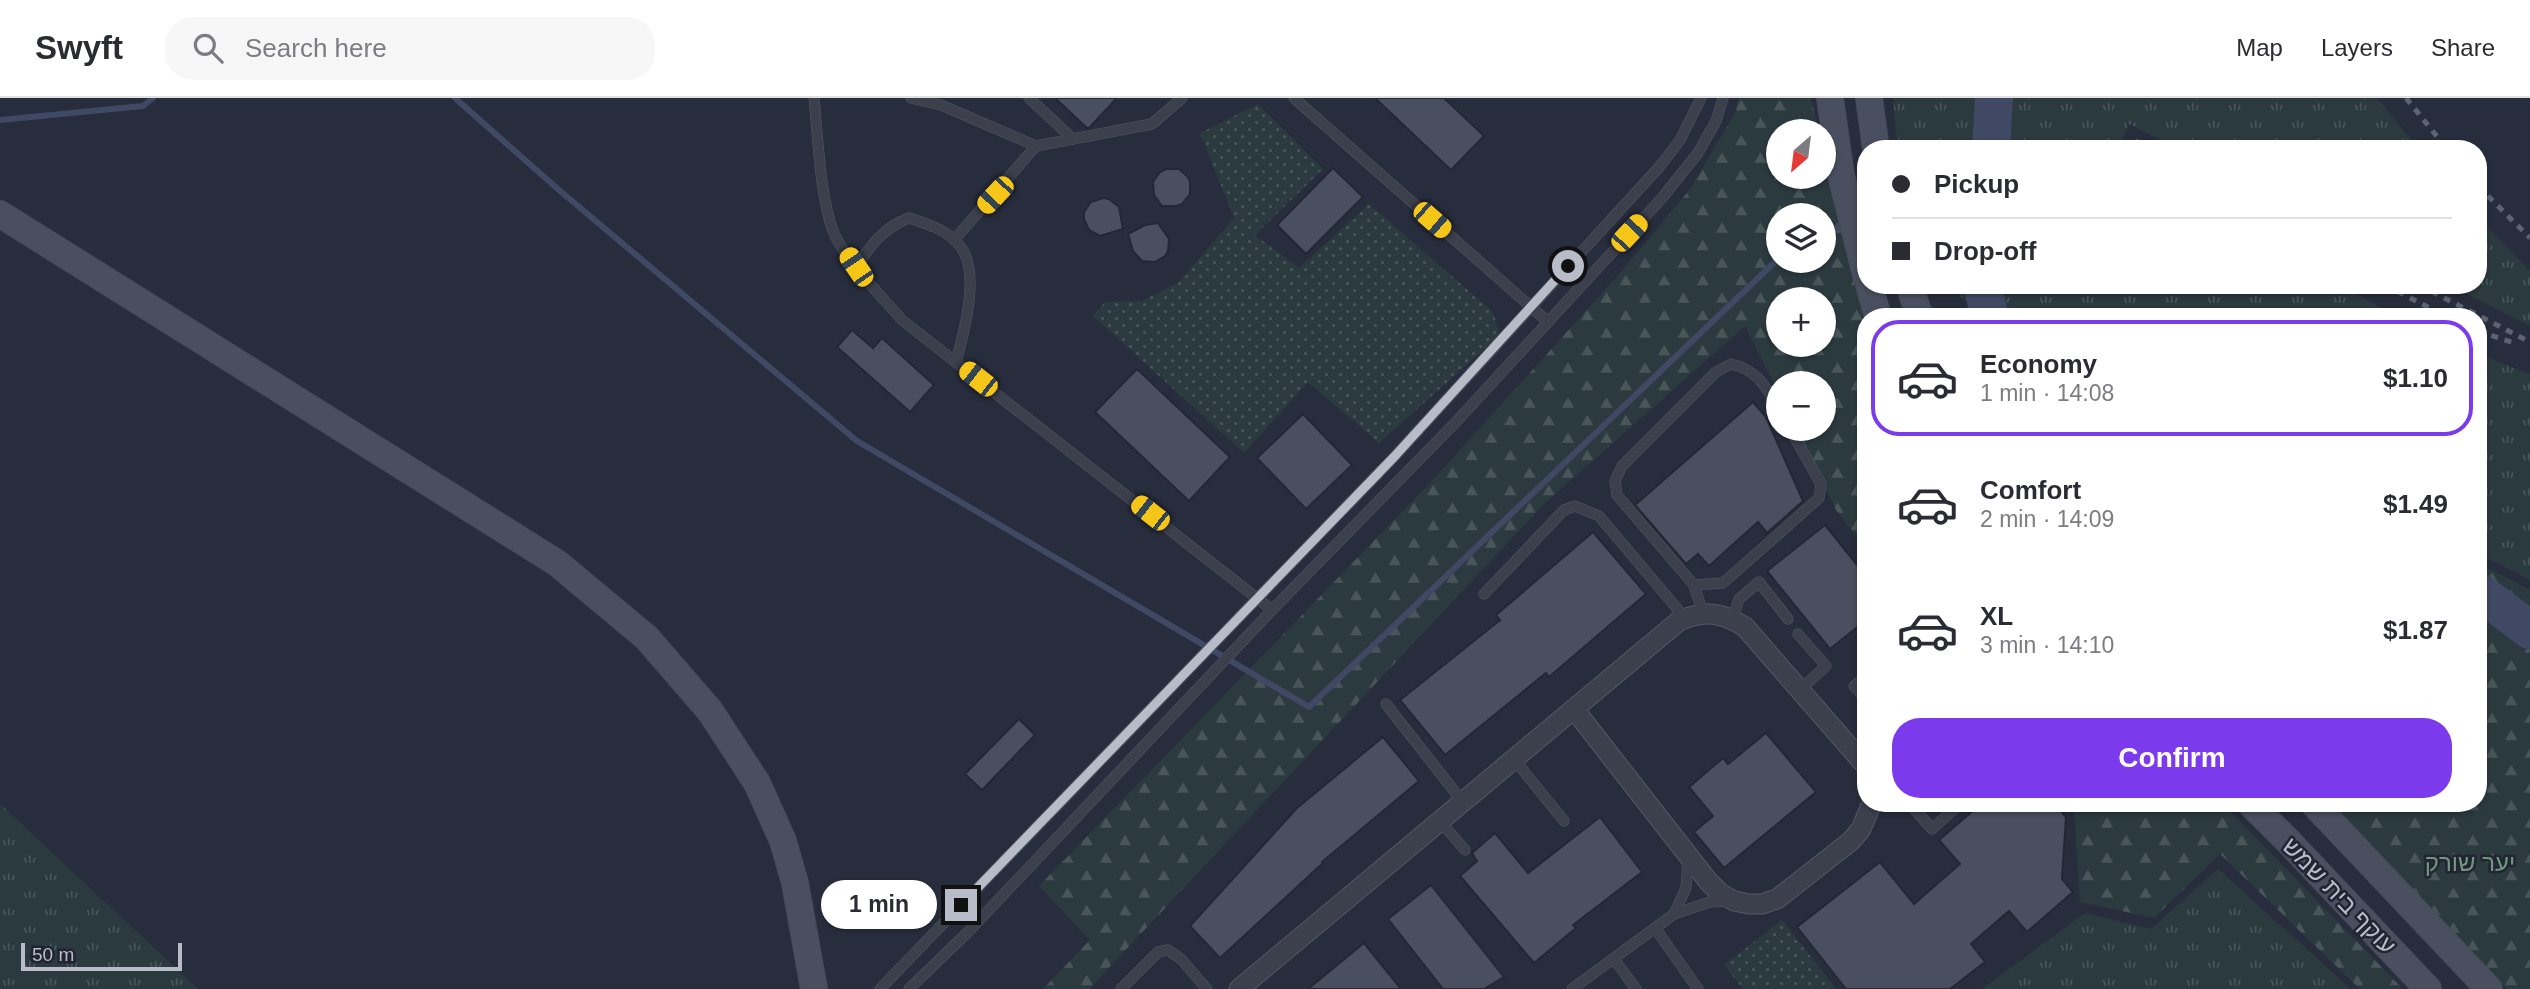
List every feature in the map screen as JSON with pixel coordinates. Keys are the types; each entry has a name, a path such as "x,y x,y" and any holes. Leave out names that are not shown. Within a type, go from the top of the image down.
{"main road":[{"path":"1830,98 1841,175 1857,239"},
{"path":"1869,98 1875,140"},
{"path":"0,214 557,563 647,638 710,711 757,783 783,841 795,884 814,989"},
{"name":"עוקף בית שמש","path":"2258,812 2428,989"},
{"name":"עוקף בית שמש","path":"2322,812 2489,989"}],"street":[{"path":"1238,989 1574,709 1694,615 1732,619 1757,638 1857,755"},
{"path":"1574,709 1688,856 1720,893 1734,901 1749,904 1777,899 1851,841 1861,829 1868,812"}],"lane":[{"path":"814,98 827,211 834,233 856,267 902,320 1272,610"},
{"path":"911,98 941,105 1036,146 1152,124 1182,98"},
{"path":"1028,98 1073,139"},
{"path":"1294,98 1547,321"},
{"path":"880,989 1394,457 1661,164 1680,140 1701,98"},
{"path":"909,989 968,932 1272,610 1456,422 1662,198 1698,153 1716,121 1723,98"},
{"path":"954,240 1036,146"},
{"path":"856,267 875,240 891,225 908,218 926,223 954,240 961,247 971,268 966,315 956,362"},
{"path":"1694,615 1694,585 1617,495 1615,481 1622,466 1716,372 1731,364 1742,366 1762,380 1766,387"},
{"path":"1694,585 1723,583 1819,498 1821,484 1797,441"},
{"path":"1484,594 1564,510 1575,506 1599,516 1694,615"},
{"path":"1732,619 1739,599 1759,582 1788,619"},
{"path":"1798,634 1826,666 1801,689"},
{"path":"1385,704 1462,801"},
{"path":"1514,759 1564,821"},
{"path":"1917,812 1932,829 1951,812"},
{"path":"1439,820 1465,850"},
{"path":"1674,914 1686,888 1688,856"},
{"path":"1572,989 1674,914 1710,902 1734,901"},
{"path":"1655,928 1698,989"},
{"path":"1121,989 1158,952 1168,950 1181,959 1208,989"},
{"path":"1614,959 1636,989"}],"green space":[{"path":"1738,98 1811,98 1816,119 1766,119 1766,189 1833,189 1857,278 1857,294 1863,294 1868,308 1857,308 1857,537 1836,510 1802,441 1836,441 1836,371 1768,371 1745,326 1545,503 1089,989 1043,989 1090,940 1039,886 1430,483 1622,271 1691,188 1736,111"},
{"path":"1893,98 2377,98 2412,140 2161,140 2129,124 2122,140 1897,140"},
{"path":"1258,104 1323,169 1255,235 1299,268 1369,204 1493,312 1500,335 1379,443 1308,382 1244,453 1093,316 1105,302 1142,301 1179,282 1234,218 1200,133"},
{"path":"2487,226 2530,271 2530,326 2467,294 2487,294"},
{"path":"1956,294 2355,294 2382,308 1980,308"},
{"path":"2487,357 2530,374 2530,580 2487,558"},
{"name":"יער שורק","path":"2487,568 2530,590 2530,989 2507,989 2338,812 2487,812"},
{"path":"0,804 198,989 0,989"},
{"path":"2074,812 2231,812 2403,989 2360,989 2220,854 2154,918 2080,902"},
{"path":"2218,869 2351,989 1982,989 2085,913 2151,929"},
{"path":"1782,920 1836,989 1743,989 1724,965"}],"building":[{"path":"1055,98 1117,98 1088,129"},
{"path":"1375,98 1444,98 1484,136 1451,170"},
{"path":"1333,168 1363,197 1306,254 1277,225"},
{"path":"1179,169 1188,177 1190,194 1182,204 1162,206 1154,195 1153,182 1160,172"},
{"path":"1103,198 1119,207 1123,229 1100,236 1089,230 1084,212 1091,202"},
{"path":"1158,223 1169,239 1168,251 1155,262 1142,261 1133,251 1128,234 1145,225"},
{"path":"852,330 873,348 882,338 934,385 910,412 837,347"},
{"path":"1137,369 1230,457 1189,501 1095,412"},
{"path":"1753,402 1766,417 1766,441 1777,441 1803,501 1767,533 1758,522 1709,566 1698,554 1686,564 1635,505"},
{"path":"1303,414 1352,465 1306,509 1257,458"},
{"path":"1825,525 1857,565 1857,627 1830,649 1767,571"},
{"path":"1593,532 1646,594 1549,677 1546,673 1445,755 1400,700 1500,620 1496,615"},
{"path":"1019,719 1035,735 982,790 965,774"},
{"path":"1766,733 1816,792 1724,868 1694,832 1713,816 1689,787 1723,758 1728,764"},
{"path":"1383,737 1419,781 1322,862 1220,958 1190,926 1297,808"},
{"path":"1972,812 2062,812 2066,817 2062,879 2073,892 2027,932 2009,911 1971,944 1985,962 1950,989 1846,989 1797,927 1880,862 1914,904 1960,864 1939,840"},
{"path":"1600,817 1642,872 1573,925 1576,928 1534,963 1460,876 1477,861 1472,853 1495,833 1528,873"},
{"path":"1431,885 1504,977 1484,989 1443,989 1388,919"},
{"path":"1364,943 1401,989 1308,989"}],"waterway":[{"path":"0,120 143,106 153,98"},
{"path":"455,98 559,190 857,441 1309,707 1766,270"},
{"path":"1992,140 1994,98"},
{"path":"1836,228 1848,224"},
{"path":"1985,294 1987,308"},
{"path":"2487,598 2530,630"}],"railway":[{"path":"2406,98 2440,140"},
{"path":"2487,195 2530,238"},
{"path":"2402,294 2430,308"},
{"path":"2437,294 2464,308"},
{"path":"2487,320 2530,342"},
{"path":"2487,334 2517,344"}],"route":[{"path":"961,905 1394,457 1568,266"}]}
